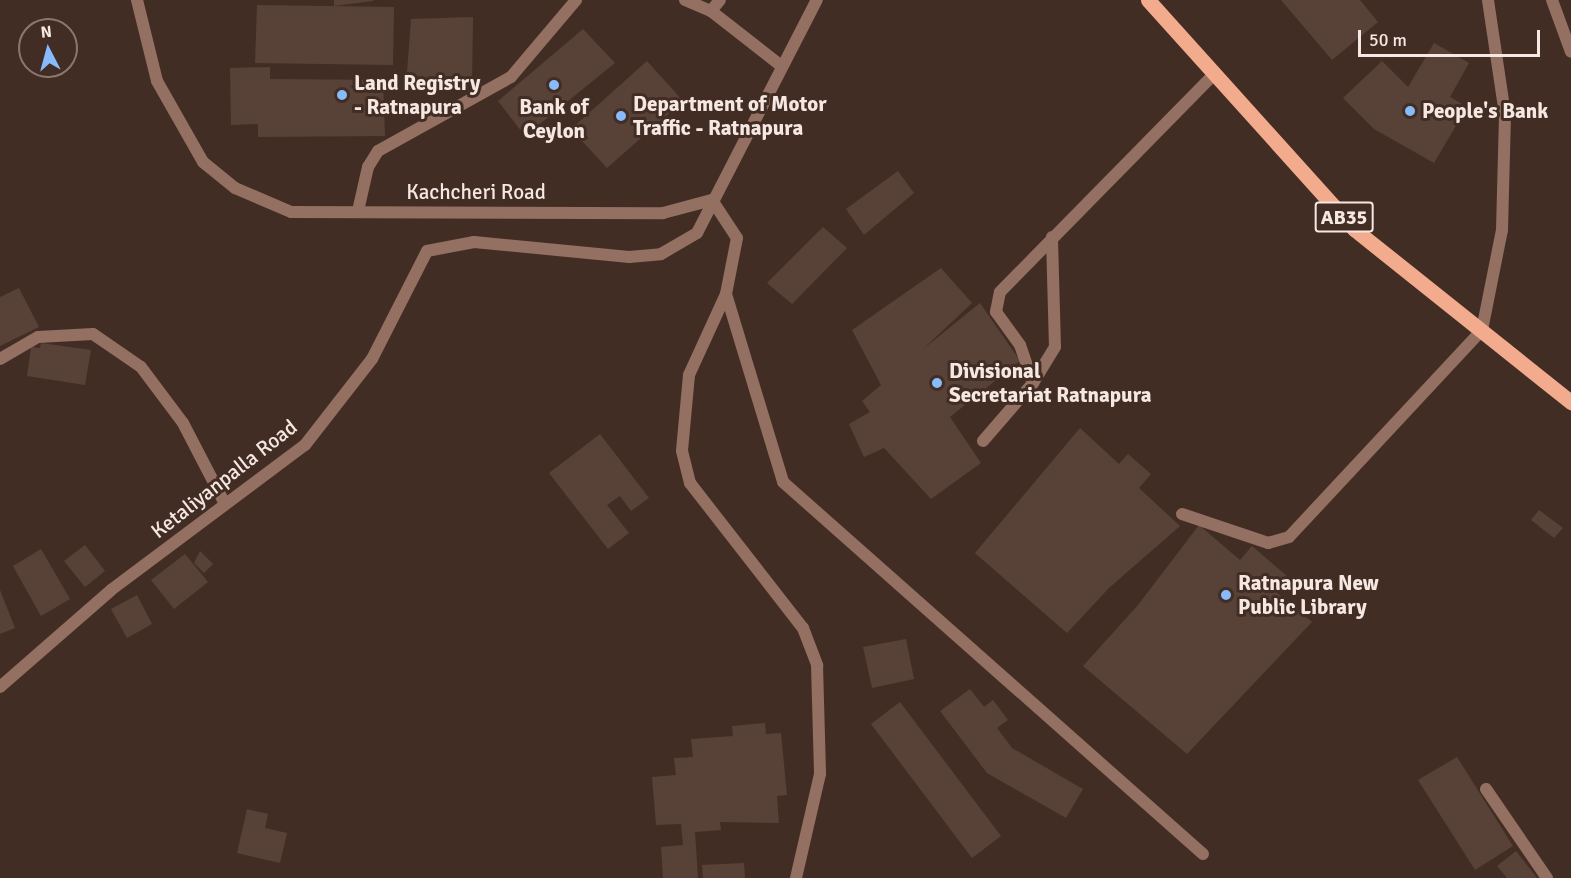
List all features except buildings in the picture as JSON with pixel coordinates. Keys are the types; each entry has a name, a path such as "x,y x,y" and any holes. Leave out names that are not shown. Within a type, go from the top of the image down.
{"main road":[{"name":"AB35","path":"1148,0 1212,76 1354,229 1571,402"}],"street":[{"name":"Kachcheri Road","path":"137,0 158,81 203,162 235,188 291,212 663,213 712,200"},
{"path":"358,211 368,167 378,151 511,77 576,0"},
{"path":"685,0 711,10 780,65"},
{"path":"711,10 720,0"},
{"path":"796,878 820,774 817,665 803,628 690,483 682,451 689,375 726,294 737,238 712,200 780,65 817,0"},
{"path":"1182,514 1268,543 1289,537 1482,330 1502,230 1505,125 1488,0"},
{"path":"1552,0 1571,52"},
{"path":"1033,383 1020,345 996,312 1000,292 1212,76"},
{"name":"Ketaliyanpalla Road","path":"0,687 111,590 305,445 372,358 427,251 474,242 629,257 661,254 697,233 712,200"},
{"path":"983,441 1033,383 1055,347 1052,237"},
{"path":"726,294 783,482 1203,854"},
{"path":"0,359 38,337 93,334 141,367 183,423 225,504"},
{"path":"1486,789 1547,878"}],"place":[{"name":"Bank of Ceylon","path":"554,85"},
{"name":"Land Registry - Ratnapura","path":"342,95"},
{"name":"People's Bank","path":"1410,111"},
{"name":"Department of Motor Traffic - Ratnapura","path":"621,116"},
{"name":"Divisional Secretariat Ratnapura","path":"937,383"},
{"name":"Ratnapura New Public Library","path":"1226,595"}]}
